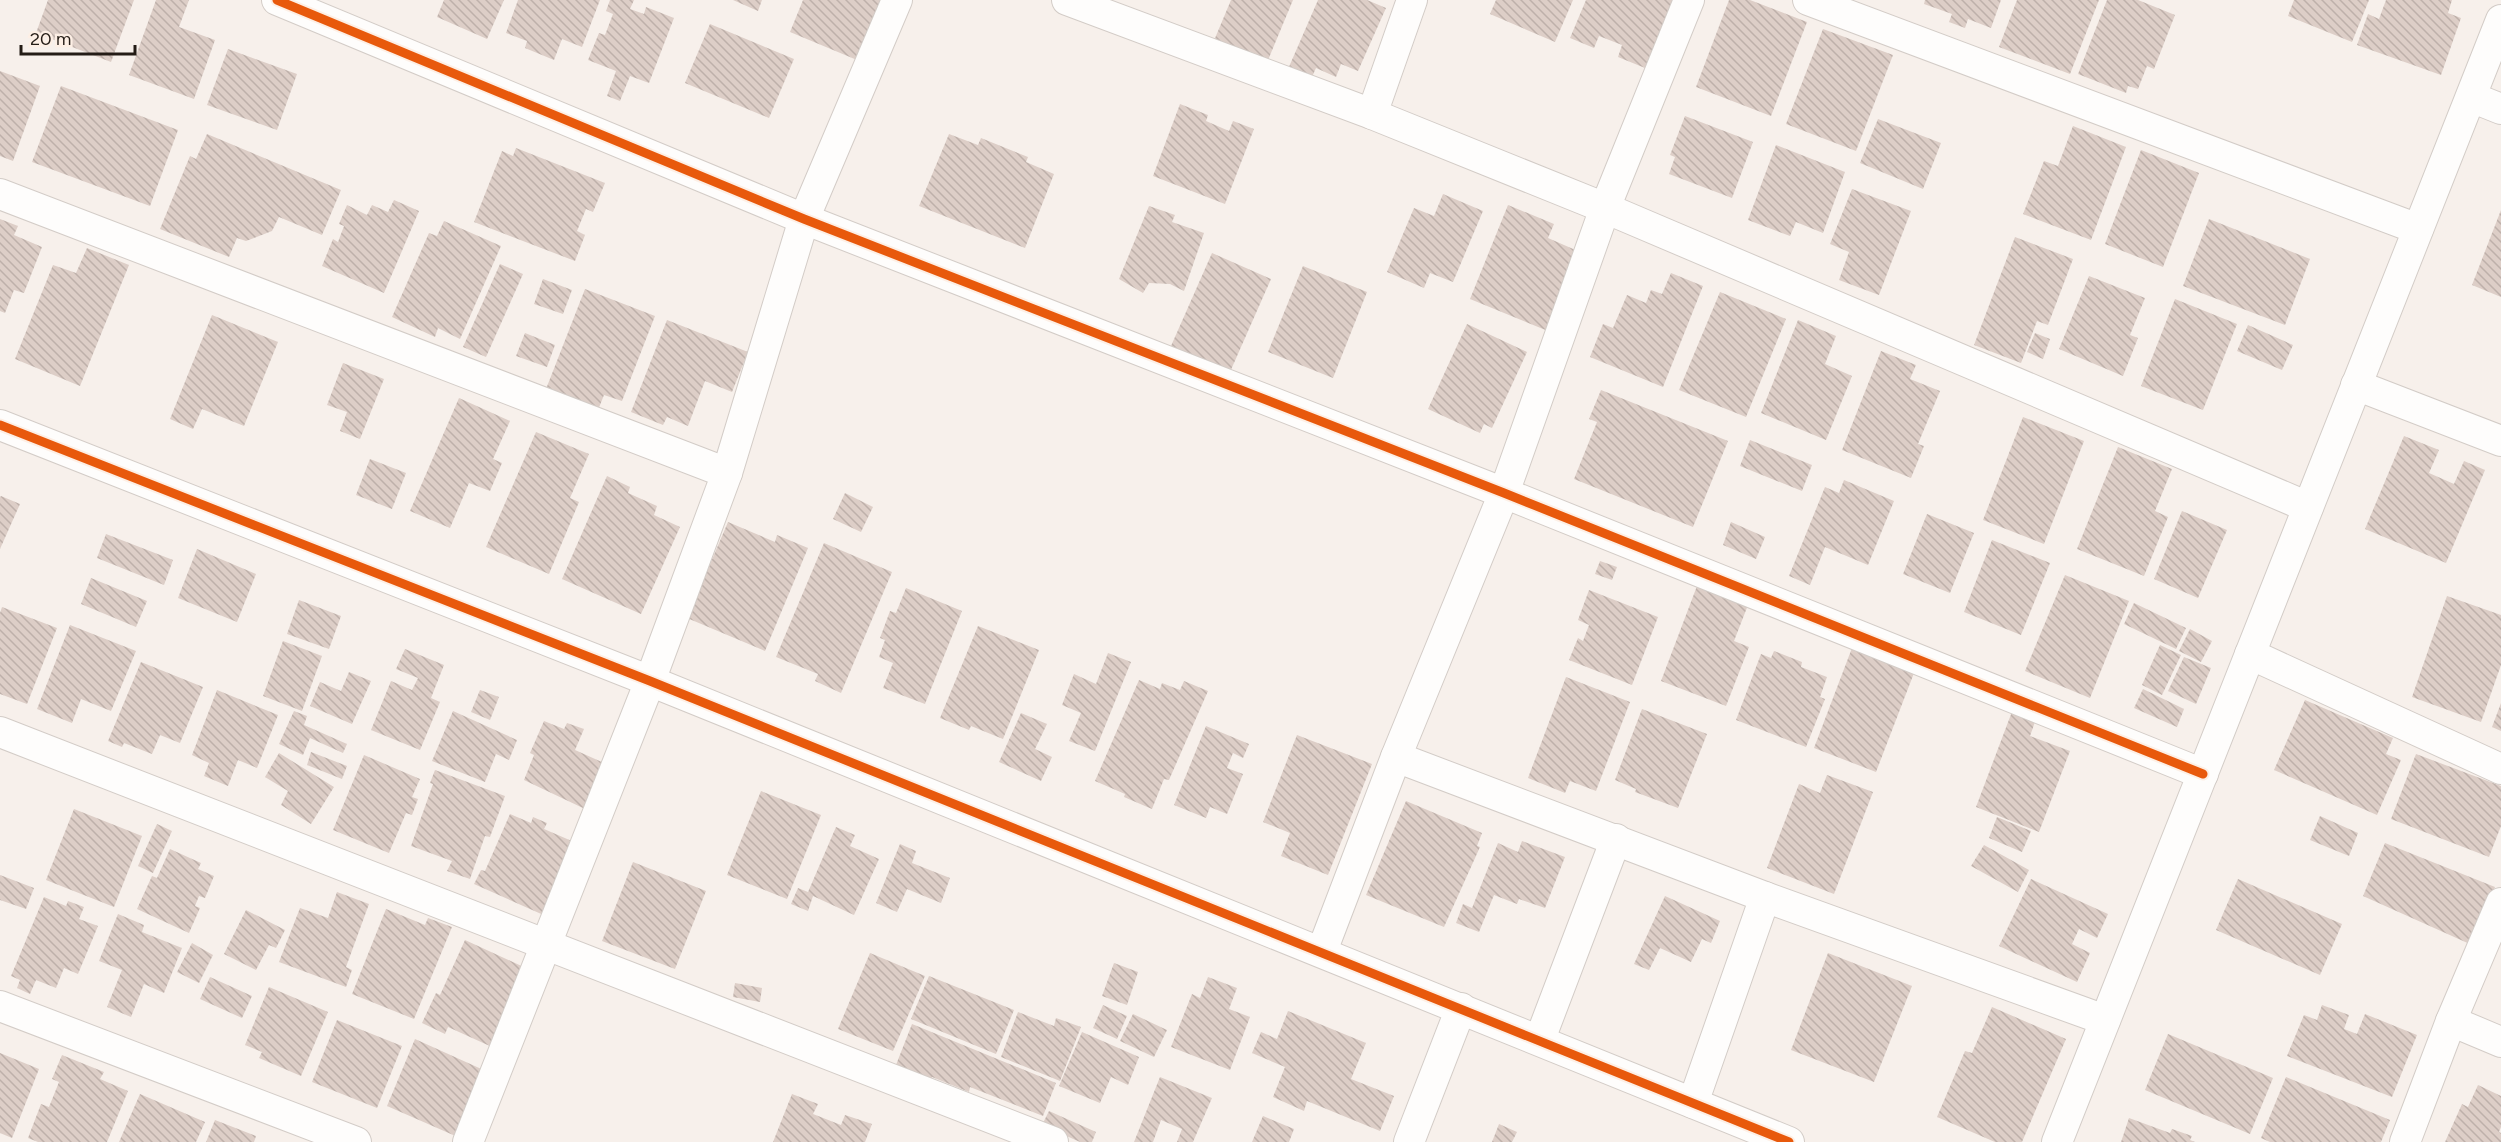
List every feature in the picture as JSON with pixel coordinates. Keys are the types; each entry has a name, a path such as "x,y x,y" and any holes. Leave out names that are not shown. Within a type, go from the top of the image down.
{"street":[{"path":"278,0 804,219 1504,493 2203,774"},
{"path":"468,1142 650,681 727,473 804,219 897,0"},
{"path":"1067,0 1372,114 1605,208 2308,507"},
{"path":"1372,114 1412,0"},
{"path":"1322,951 1396,757 1504,493 1605,208 1689,0"},
{"path":"1808,0 2418,229"},
{"path":"2057,1142 2501,20"},
{"path":"2471,97 2501,109"},
{"path":"0,194 727,473"},
{"path":"2356,385 2501,441"},
{"path":"0,425 650,681 1790,1142"},
{"path":"2250,654 2501,769"},
{"path":"0,732 1053,1142"},
{"path":"1396,757 1765,897 2105,1020"},
{"path":"1540,1040 1616,839"},
{"path":"1693,1103 1765,897"},
{"path":"2405,1142 2451,1021 2501,903"},
{"path":"0,1006 356,1142"},
{"path":"1409,1142 1461,1008"},
{"path":"2451,1021 2501,1042"}],"building":[{"path":"48,0 134,0 111,62 36,33"},
{"path":"156,0 189,0 179,27 215,40 194,99 129,75"},
{"path":"444,0 504,0 487,39 437,17"},
{"path":"518,0 600,0 582,47 562,39 554,60 525,48 527,41 506,33"},
{"path":"610,0 634,0 630,9 644,14 646,7 674,18 649,83 630,76 620,101 607,96 616,71 588,60 599,33 605,35 613,14 606,11"},
{"path":"733,0 762,0 758,11"},
{"path":"803,0 882,0 857,60 790,32"},
{"path":"1231,0 1293,0 1266,65 1213,43"},
{"path":"1318,0 1367,0 1386,8 1358,71 1341,64 1336,77 1316,68 1308,86 1285,76"},
{"path":"1496,0 1573,0 1555,42 1490,14"},
{"path":"1586,0 1675,0 1645,68 1618,57 1622,45 1599,36 1594,48 1570,38"},
{"path":"1729,0 1750,0 1807,22 1771,116 1696,87"},
{"path":"1925,0 2001,0 1991,28 1968,19 1965,28 1949,22 1952,14 1924,4"},
{"path":"2017,0 2099,0 2070,74 1999,47"},
{"path":"2107,0 2138,0 2175,15 2154,69 2147,66 2138,89 2128,86 2126,93 2078,74"},
{"path":"2294,0 2369,0 2352,42 2288,16"},
{"path":"2386,0 2452,0 2448,13 2461,18 2441,75 2357,45 2368,14 2379,19"},
{"path":"710,24 794,59 769,118 685,83"},
{"path":"1823,29 1893,55 1856,151 1786,124"},
{"path":"228,49 297,74 277,130 207,105"},
{"path":"0,71 40,86 13,161 0,156"},
{"path":"61,86 178,130 150,206 32,162"},
{"path":"1180,104 1208,115 1206,121 1229,131 1233,121 1254,129 1225,204 1153,176"},
{"path":"1685,116 1753,142 1732,198 1669,174 1675,157 1670,155"},
{"path":"1878,119 1941,143 1923,189 1860,163"},
{"path":"2073,126 2126,147 2091,240 2023,214 2044,161 2058,166"},
{"path":"207,134 341,190 322,235 279,217 272,231 246,241 237,238 229,257 160,229 190,156 196,159"},
{"path":"949,134 978,145 981,138 1028,157 1026,162 1054,174 1025,248 919,206"},
{"path":"1776,145 1845,172 1823,233 1796,222 1790,236 1748,220"},
{"path":"516,148 605,183 593,212 586,209 577,231 585,235 575,261 474,222 502,151 513,156"},
{"path":"2141,150 2199,173 2163,267 2105,244"},
{"path":"1852,189 1911,211 1879,295 1839,280 1849,252 1830,244"},
{"path":"1443,194 1483,211 1453,282 1430,273 1424,288 1387,272 1414,208 1434,216"},
{"path":"394,200 419,211 384,293 322,266 333,239 338,242 344,226 339,224 347,205 367,215 372,205 388,212"},
{"path":"1508,205 1554,224 1548,238 1580,252 1548,331 1470,299"},
{"path":"1149,206 1175,215 1172,222 1204,233 1184,291 1170,284 1149,283 1143,293 1119,279"},
{"path":"2501,210 2501,297 2472,285"},
{"path":"0,219 18,226 14,235 42,247 24,293 14,290 5,313 0,311"},
{"path":"2209,219 2310,259 2285,325 2183,286"},
{"path":"444,221 501,246 460,339 438,328 435,337 392,317 429,233 437,236"},
{"path":"2015,237 2073,259 2048,325 2037,321 2021,363 1974,345"},
{"path":"87,248 129,265 80,386 15,359 53,265 76,273"},
{"path":"1212,253 1271,279 1230,372 1171,346"},
{"path":"500,264 523,274 486,357 463,347"},
{"path":"1303,266 1367,292 1333,378 1268,352"},
{"path":"1671,273 1703,286 1663,387 1590,357 1603,324 1613,328 1627,295 1646,303 1651,290 1662,294"},
{"path":"2089,276 2145,298 2130,335 2138,338 2123,376 2059,349"},
{"path":"543,279 572,290 563,314 534,304"},
{"path":"585,289 655,316 622,401 604,395 598,410 546,389"},
{"path":"1720,292 1786,319 1746,417 1679,390"},
{"path":"2175,299 2237,324 2203,410 2141,386"},
{"path":"212,315 278,342 244,426 202,409 193,429 170,419"},
{"path":"667,320 748,352 732,392 705,381 688,426 667,417 663,425 631,412"},
{"path":"1798,320 1836,336 1825,364 1852,376 1826,440 1761,413"},
{"path":"1467,324 1527,352 1492,428 1484,424 1480,433 1428,409"},
{"path":"2248,325 2293,345 2282,370 2237,351"},
{"path":"525,333 555,345 547,367 516,356"},
{"path":"2035,333 2050,339 2043,359 2027,352"},
{"path":"1881,351 1916,365 1910,379 1940,391 1918,444 1924,446 1911,478 1842,450"},
{"path":"343,363 384,379 360,439 340,431 347,412 327,405"},
{"path":"1601,390 1728,441 1693,527 1574,479 1597,422 1589,419"},
{"path":"459,398 510,421 493,459 502,463 490,491 469,483 450,528 410,511"},
{"path":"2023,417 2084,441 2044,544 1983,520"},
{"path":"536,432 589,454 570,498 579,502 549,574 486,547"},
{"path":"2404,436 2439,450 2429,473 2454,484 2464,461 2485,470 2446,563 2365,529"},
{"path":"1750,440 1812,465 1802,491 1740,466"},
{"path":"2118,447 2172,469 2155,511 2168,517 2144,576 2077,549"},
{"path":"370,459 406,473 392,509 356,495"},
{"path":"607,476 630,487 628,493 657,506 654,515 680,527 641,614 562,579"},
{"path":"1844,480 1894,501 1868,565 1825,547 1810,585 1789,576 1825,487 1839,493"},
{"path":"845,493 873,507 861,532 833,519"},
{"path":"0,497 20,504 0,549"},
{"path":"2182,511 2227,530 2198,598 2154,579"},
{"path":"1927,514 1974,533 1950,593 1903,574"},
{"path":"728,522 775,542 777,535 808,548 765,651 687,618"},
{"path":"1731,522 1765,537 1756,559 1723,545"},
{"path":"106,534 173,560 164,585 97,558"},
{"path":"1992,540 2050,563 2021,635 1964,612"},
{"path":"824,543 892,572 841,693 815,681 818,674 776,657"},
{"path":"197,549 256,574 237,622 178,598"},
{"path":"1600,561 1617,567 1612,580 1595,574"},
{"path":"2065,575 2129,601 2090,698 2025,671"},
{"path":"91,578 147,601 136,627 81,604"},
{"path":"1697,586 1748,605 1734,641 1749,647 1726,706 1661,681"},
{"path":"906,588 962,611 925,704 883,688 893,663 879,657 885,640 880,638 890,611 896,613"},
{"path":"1589,590 1658,617 1632,685 1569,660 1578,638 1583,641 1589,625 1578,620"},
{"path":"2447,596 2501,615 2501,665 2481,722 2412,697"},
{"path":"299,600 341,616 329,649 287,634"},
{"path":"2134,603 2186,628 2176,649 2124,624"},
{"path":"2,607 57,628 27,704 0,694 0,613"},
{"path":"70,625 136,651 111,711 81,699 72,723 37,709"},
{"path":"978,626 1039,650 1003,739 971,726 969,730 940,718"},
{"path":"2190,629 2212,641 2201,662 2179,651"},
{"path":"283,641 322,656 302,711 263,696"},
{"path":"2160,645 2181,655 2162,695 2142,685"},
{"path":"1852,648 1914,673 1876,772 1814,748"},
{"path":"405,649 444,665 431,698 440,702 420,750 371,730 391,681 412,690 418,678 396,669"},
{"path":"1774,651 1802,662 1801,667 1827,677 1820,697 1825,699 1806,747 1736,720 1761,654 1771,658"},
{"path":"1108,653 1131,662 1095,751 1069,741 1081,713 1062,705 1074,674 1096,684"},
{"path":"2184,657 2211,668 2196,704 2168,691"},
{"path":"141,662 203,687 180,743 160,735 152,754 124,743 122,747 108,741"},
{"path":"349,672 371,681 352,724 310,706 320,682 341,691"},
{"path":"1566,677 1630,702 1596,791 1570,781 1565,793 1528,778"},
{"path":"1139,680 1160,689 1162,683 1180,690 1184,681 1208,691 1169,780 1164,779 1152,809 1095,781"},
{"path":"2143,689 2184,709 2177,727 2134,708"},
{"path":"217,690 278,715 257,768 238,760 228,786 204,776 209,763 192,755"},
{"path":"480,690 499,697 490,720 471,712"},
{"path":"2305,700 2393,738 2386,754 2401,760 2377,815 2274,770"},
{"path":"2501,703 2501,731 2492,727"},
{"path":"1642,709 1707,734 1678,808 1635,792 1636,789 1615,780"},
{"path":"2013,709 2036,719 2030,736 2070,751 2039,832 1976,807"},
{"path":"294,711 307,716 304,725 347,744 343,753 310,738 303,755 279,744"},
{"path":"453,711 517,740 509,760 496,754 485,782 432,761"},
{"path":"1021,713 1047,724 1035,749 1052,757 1041,781 999,762"},
{"path":"544,721 564,729 567,723 584,729 575,750 604,763 585,809 524,780 534,755 530,753"},
{"path":"1206,726 1249,744 1243,758 1233,753 1227,768 1243,774 1227,814 1210,807 1206,818 1174,805"},
{"path":"1297,735 1372,764 1328,875 1281,856 1290,833 1263,822"},
{"path":"311,752 347,766 342,779 307,765"},
{"path":"279,753 334,787 311,824 281,805 288,791 265,777"},
{"path":"2416,754 2501,786 2501,826 2489,857 2391,819"},
{"path":"364,755 420,779 412,797 418,799 412,815 406,813 389,853 333,830"},
{"path":"435,770 505,796 490,837 485,836 470,879 447,871 452,861 411,846 433,784 430,783"},
{"path":"1827,775 1873,792 1834,894 1767,868 1799,784 1820,793"},
{"path":"761,791 821,815 787,899 727,875"},
{"path":"1406,801 1482,833 1477,846 1480,847 1444,927 1366,895"},
{"path":"74,809 142,836 114,907 46,880"},
{"path":"510,814 531,823 533,817 547,823 544,829 581,845 548,917 474,884 481,870 485,871"},
{"path":"2320,816 2358,833 2349,856 2310,840"},
{"path":"1997,817 2031,831 2022,852 1989,838"},
{"path":"157,824 172,831 153,873 138,866"},
{"path":"836,827 855,835 850,846 879,859 854,915 813,896 808,911 791,904 798,888 808,892"},
{"path":"1522,841 1565,857 1545,908 1519,899 1517,904 1494,895 1479,932 1456,923 1463,904 1472,908 1498,843 1518,852"},
{"path":"2385,843 2495,887 2472,945 2363,896"},
{"path":"900,844 916,851 912,863 950,878 941,903 907,889 897,912 876,903"},
{"path":"1984,845 2029,870 2018,892 1971,866"},
{"path":"170,849 201,863 198,869 214,876 205,898 199,896 195,906 200,908 189,933 137,909 152,876 157,878"},
{"path":"633,862 706,891 675,969 602,941"},
{"path":"0,875 34,888 26,909 0,900"},
{"path":"2031,879 2108,914 2097,938 2079,929 2072,944 2090,953 2077,982 1999,946"},
{"path":"2238,879 2342,924 2320,975 2216,930"},
{"path":"337,892 369,904 346,967 352,970 346,987 279,962 300,908 328,918"},
{"path":"1665,896 1720,921 1711,943 1702,939 1691,962 1660,948 1649,970 1634,964"},
{"path":"44,897 66,906 68,901 84,907 79,919 98,926 78,974 64,968 56,988 36,980 30,994 17,988 20,980 11,976"},
{"path":"386,909 425,925 428,918 452,927 414,1019 352,994"},
{"path":"246,910 285,930 276,948 269,945 256,970 224,954"},
{"path":"118,914 144,925 142,932 182,948 164,993 144,984 131,1017 107,1007 122,970 99,961"},
{"path":"465,940 528,969 492,1047 448,1027 445,1034 422,1023 436,993 440,995"},
{"path":"192,943 213,955 199,983 177,972"},
{"path":"870,953 925,976 893,1051 838,1029"},
{"path":"1828,953 1912,986 1874,1082 1791,1050"},
{"path":"1114,963 1138,972 1127,1005 1102,996"},
{"path":"929,976 1014,1010 996,1054 911,1019"},
{"path":"210,977 252,996 242,1018 200,999"},
{"path":"1208,977 1237,988 1229,1009 1250,1017 1230,1070 1171,1047 1192,994 1200,998"},
{"path":"735,983 762,988 760,1002 733,997"},
{"path":"269,987 328,1012 301,1076 259,1058 262,1052 245,1045"},
{"path":"1103,1005 1127,1016 1117,1039 1093,1028"},
{"path":"2322,1005 2349,1015 2344,1029 2357,1034 2365,1014 2417,1035 2392,1097 2287,1056 2304,1015 2317,1020"},
{"path":"1992,1007 2066,1039 2022,1142 1995,1142 1937,1117 1965,1051 1972,1053"},
{"path":"1288,1011 1366,1043 1351,1079 1394,1096 1380,1131 1307,1101 1304,1111 1273,1097 1285,1067 1252,1053 1261,1032 1277,1039"},
{"path":"1018,1012 1054,1026 1056,1018 1081,1027 1060,1081 1001,1057"},
{"path":"1133,1014 1167,1030 1154,1057 1120,1041"},
{"path":"337,1020 402,1046 377,1108 312,1082"},
{"path":"912,1024 1056,1083 1043,1116 970,1087 969,1092 932,1077 929,1085 894,1070"},
{"path":"1082,1032 1139,1057 1128,1085 1111,1077 1100,1103 1059,1086"},
{"path":"2168,1034 2273,1078 2250,1134 2145,1090"},
{"path":"415,1039 488,1072 460,1138 387,1106"},
{"path":"0,1053 39,1069 12,1138 0,1133"},
{"path":"62,1055 104,1072 100,1079 128,1091 107,1142 38,1142 28,1138 41,1104 49,1107 59,1082 52,1079"},
{"path":"1160,1077 1212,1098 1193,1142 1177,1142 1182,1129 1161,1120 1153,1142 1134,1142"},
{"path":"2286,1077 2390,1120 2381,1142 2270,1142 2261,1138"},
{"path":"2478,1085 2501,1096 2499,1132 2501,1142 2445,1142 2462,1104 2468,1107"},
{"path":"140,1094 205,1122 196,1142 119,1142"},
{"path":"792,1094 818,1104 813,1114 841,1125 845,1115 872,1124 865,1142 773,1142"},
{"path":"1049,1111 1096,1132 1092,1142 1080,1142 1042,1125"},
{"path":"1263,1116 1294,1129 1289,1142 1252,1142"},
{"path":"2129,1118 2170,1133 2172,1129 2192,1136 2190,1140 2195,1142 2121,1142"},
{"path":"215,1120 256,1136 254,1142 206,1142"},
{"path":"1499,1124 1517,1132 1512,1142 1492,1142"}],"cycle path":[{"path":"277,0 804,219 1504,493 2203,774"},
{"path":"0,425 650,681 1789,1142"}]}
